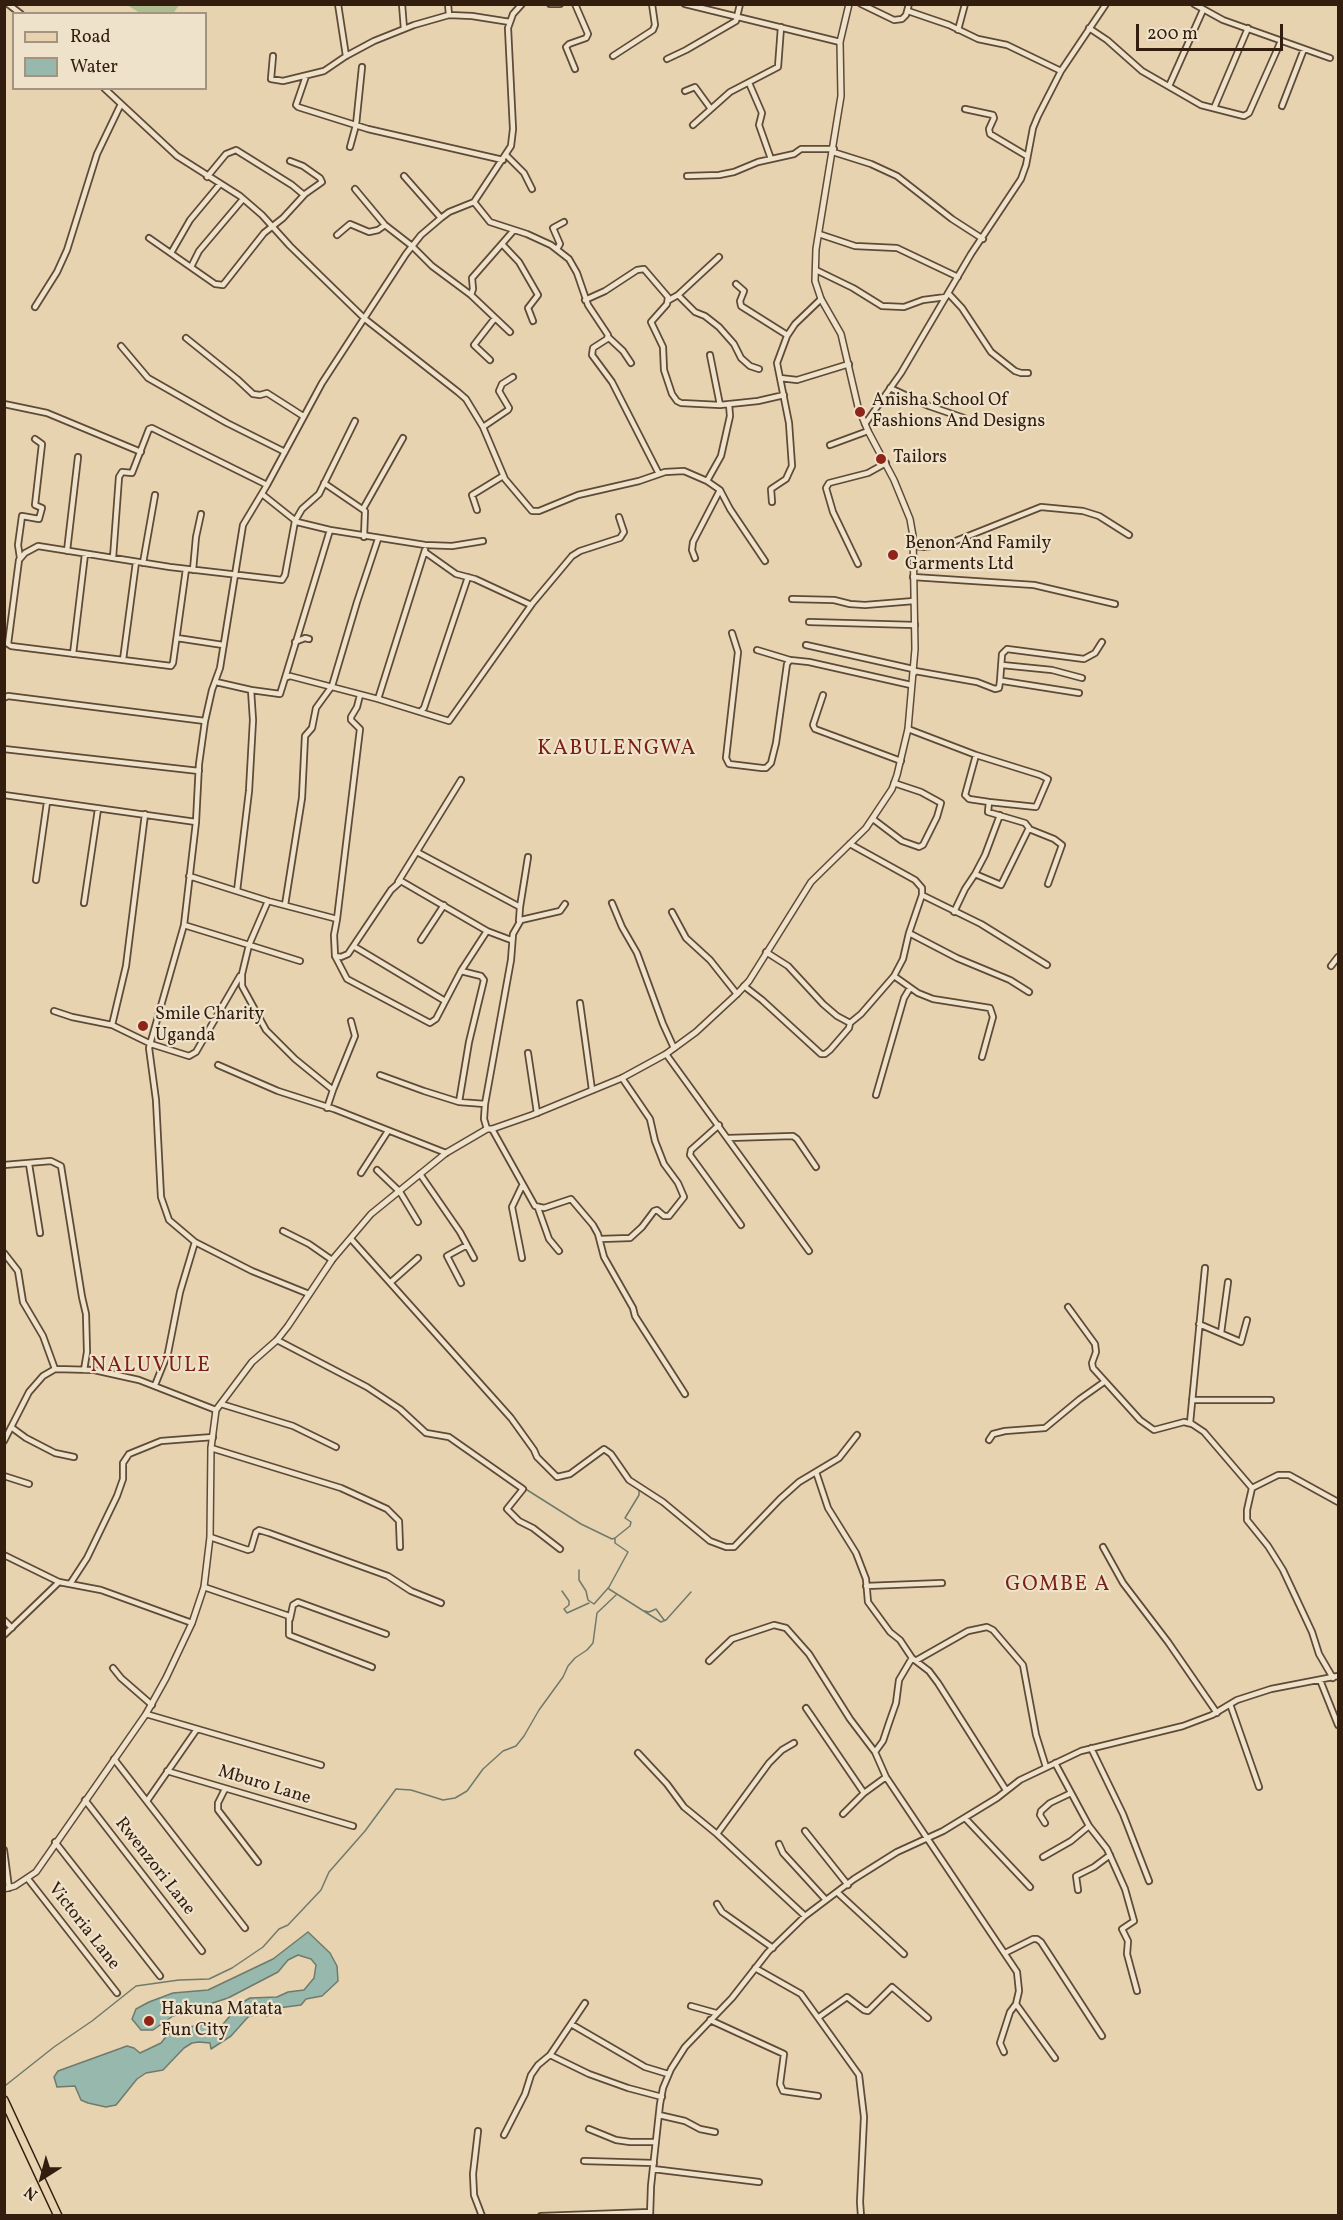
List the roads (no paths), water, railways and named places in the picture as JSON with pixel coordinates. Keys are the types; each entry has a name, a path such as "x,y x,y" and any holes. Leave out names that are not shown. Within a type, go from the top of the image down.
{"main road":[{"path":"4,2100 58,2216"}],"street":[{"path":"338,4 346,56"},
{"path":"402,4 404,29"},
{"path":"448,4 448,15"},
{"path":"309,1294 252,1271 195,1242 170,1220 161,1197 156,1100 149,1057 151,1044 184,925 196,822 198,771 205,721 220,668 243,525 327,375 412,246 449,212 474,202 506,155 513,141 508,36 510,22 522,4"},
{"path":"550,4 560,4"},
{"path":"574,69 566,47 586,38 588,34 575,4"},
{"path":"613,56 653,30 655,25 652,4"},
{"path":"685,4 840,42"},
{"path":"667,59 736,21 740,4"},
{"path":"4,1850 7,1888 36,1872 152,1705 192,1623 204,1587 210,1537 211,1448 216,1410 252,1362 277,1340 332,1260 371,1214 446,1153 489,1129 537,1113 622,1078 666,1054 696,1032 744,986 811,882 873,819 894,783 908,729 914,669 914,546 910,519 858,407 841,334 821,299 815,280 819,234 841,96 840,42 849,4"},
{"path":"861,4 889,19 902,19 908,11 909,4"},
{"path":"958,30 965,4"},
{"path":"865,424 901,373 982,238 1021,179 1033,128 1060,71 1106,4"},
{"path":"1194,4 1203,10 1248,28 1330,58"},
{"path":"1169,86 1203,10"},
{"path":"908,11 978,39 1007,45 1060,71"},
{"path":"273,56 271,79 283,81 324,71 346,56 404,29 448,15 510,22"},
{"path":"693,125 730,93 769,73 779,65 781,27"},
{"path":"1089,28 1107,40 1142,71 1201,105 1244,116 1248,115 1281,41"},
{"path":"1215,108 1248,28"},
{"path":"1282,106 1304,49"},
{"path":"350,147 356,125 362,67"},
{"path":"306,76 297,106 356,125 503,160"},
{"path":"749,83 762,113 759,125 771,159"},
{"path":"685,91 695,87 711,108"},
{"path":"106,90 154,136 207,177 243,199 341,298 459,392 466,399 483,427 503,476 529,508 536,512 578,495 659,474 684,471 707,481 720,490 765,561"},
{"path":"35,307 57,272 67,250 98,154 121,105"},
{"path":"965,110 993,115 990,134 1027,156"},
{"path":"687,176 734,172 771,159 794,154 801,149 834,151 897,176 952,219 982,238"},
{"path":"207,177 226,154 236,150 304,195"},
{"path":"506,155 524,173 532,189"},
{"path":"149,238 215,284 223,285 264,233 322,181 303,166 290,161"},
{"path":"404,176 441,218"},
{"path":"171,253 190,220 220,184"},
{"path":"356,189 385,225 412,246 432,266 471,295 510,332"},
{"path":"191,267 199,250 243,199"},
{"path":"474,202 490,222 557,249 569,259 585,300 608,337 623,351 631,363"},
{"path":"557,249 560,244 553,228 564,222"},
{"path":"337,235 350,224 369,232 378,231 385,225"},
{"path":"471,295 472,278 514,230"},
{"path":"819,234 855,246 897,248 958,277"},
{"path":"502,244 519,261 538,295 528,308 533,321"},
{"path":"718,257 704,273 669,300 651,322 663,347 664,370 672,394 681,403 720,405 758,401 784,395"},
{"path":"585,300 605,291 641,268 648,270 669,300"},
{"path":"816,270 854,288 882,306 904,307 947,295"},
{"path":"736,284 744,291 740,301 741,306 787,335"},
{"path":"678,295 695,312 705,316 719,327 734,344 741,358 750,366 759,369"},
{"path":"947,295 962,308 991,352 1015,371 1021,374 1028,373"},
{"path":"772,502 771,489 786,479 792,466 784,395 777,363 787,335 821,299"},
{"path":"490,360 474,345 495,318"},
{"path":"608,337 594,348 592,355 612,382 659,474"},
{"path":"186,338 253,394 267,393 303,416"},
{"path":"121,346 148,378 227,423 285,452"},
{"path":"710,355 720,405"},
{"path":"780,378 796,380 849,364"},
{"path":"483,427 508,410 499,391 502,384 513,376"},
{"path":"891,388 929,406 964,418"},
{"path":"4,404 56,416 141,452"},
{"path":"707,481 721,456 730,416 729,404"},
{"path":"20,558 38,546 193,570 282,580 285,575 295,521 302,509 319,494 355,421"},
{"path":"113,558 119,477 122,472 132,473 149,429 153,428 267,484"},
{"path":"830,445 868,431"},
{"path":"363,509 403,438"},
{"path":"35,439 42,444 35,505 42,508 39,519 22,516 18,545 20,558 9,646 171,666 186,569"},
{"path":"67,551 78,457"},
{"path":"858,564 829,502 826,486 829,483 868,473 886,464"},
{"path":"477,510 472,495 503,476"},
{"path":"324,483 366,513 364,537"},
{"path":"695,558 692,550 693,542 720,490"},
{"path":"261,494 295,521 330,531 425,545 452,546 483,540"},
{"path":"143,563 155,495"},
{"path":"914,546 924,548 948,544 1041,507 1083,511 1099,516 1129,535"},
{"path":"193,570 201,514"},
{"path":"285,678 290,676 332,686 449,721 532,604 572,556 580,551 620,538 624,532 619,517"},
{"path":"216,682 280,694 330,531"},
{"path":"285,905 302,798 305,736 312,728 316,708 332,686 378,539"},
{"path":"378,699 425,552 425,545"},
{"path":"425,552 456,574 468,577 526,604 532,604"},
{"path":"73,654 85,554"},
{"path":"123,660 136,562"},
{"path":"420,712 424,708 468,577"},
{"path":"913,577 1034,585 1115,603"},
{"path":"792,599 834,600 850,604 914,601"},
{"path":"809,622 915,625"},
{"path":"4,627 11,626"},
{"path":"732,633 738,652 726,758 729,764 766,768 771,763 776,743 785,670 790,660"},
{"path":"177,638 223,645"},
{"path":"295,642 305,638 309,639"},
{"path":"913,676 915,670 977,682 997,690 1002,654 1007,649 1084,659 1095,653 1102,642"},
{"path":"806,645 914,669"},
{"path":"758,650 790,660 911,685"},
{"path":"1002,665 1052,670 1082,678"},
{"path":"1000,681 1079,693"},
{"path":"237,891 249,791 253,720 251,690"},
{"path":"360,694 357,707 351,717 353,723 360,729 334,935 335,956 347,980 428,1023 432,1023 487,931"},
{"path":"823,695 813,725 814,729 901,760"},
{"path":"4,698 8,696 205,721"},
{"path":"908,729 1048,779 1036,807 969,799 965,795 976,755"},
{"path":"4,749 198,771"},
{"path":"335,956 345,956 355,947 461,780"},
{"path":"873,819 902,841 919,847 923,845 941,803 921,792 894,783"},
{"path":"4,795 196,822"},
{"path":"36,880 47,802"},
{"path":"989,802 988,812 1025,823 1029,825 1029,829 1054,839 1062,845 1048,884"},
{"path":"84,903 98,809"},
{"path":"112,1025 126,966 145,814"},
{"path":"954,912 985,855 1000,815"},
{"path":"975,874 1001,885 1029,829"},
{"path":"744,986 821,1054 825,1054 849,1028 850,1023 861,1014 894,976 903,959 922,895 922,888 915,880 850,844"},
{"path":"417,852 520,907"},
{"path":"528,857 519,921 512,940 511,960 484,1119 522,1186 538,1208 549,1239 559,1251"},
{"path":"189,876 268,902 337,920"},
{"path":"398,882 404,881 487,931 512,940"},
{"path":"922,895 981,924 1047,964"},
{"path":"268,902 249,945 242,974 242,986 266,1030 291,1056 333,1090"},
{"path":"612,903 637,954 674,1048"},
{"path":"519,921 560,911 564,904"},
{"path":"421,940 444,905"},
{"path":"672,912 686,938 710,960 737,994"},
{"path":"184,925 300,961"},
{"path":"909,933 957,958 1010,980 1029,992"},
{"path":"355,947 445,1001"},
{"path":"766,952 788,966 837,1016 850,1023"},
{"path":"1331,966 1338,957"},
{"path":"459,1102 469,1042 484,980 481,976 461,971"},
{"path":"54,1011 112,1025 151,1044 185,1056 194,1054 242,974"},
{"path":"894,976 910,988 933,999 990,1008 993,1017 982,1057"},
{"path":"876,1095 904,998 910,988"},
{"path":"580,1003 592,1090"},
{"path":"327,1108 355,1036 351,1021"},
{"path":"528,1053 537,1113"},
{"path":"666,1054 809,1251"},
{"path":"218,1065 278,1091 446,1153"},
{"path":"380,1075 442,1098 485,1104"},
{"path":"600,1239 630,1238 654,1211 657,1210 664,1216 669,1216 684,1197 678,1183 664,1164 650,1119 622,1078"},
{"path":"719,1125 692,1150 690,1155 741,1225"},
{"path":"361,1173 388,1131"},
{"path":"728,1138 793,1137 797,1139 816,1167"},
{"path":"4,1165 51,1161 58,1163 62,1170 86,1314 87,1352 84,1370"},
{"path":"29,1164 40,1233"},
{"path":"377,1170 400,1192 418,1222"},
{"path":"420,1174 474,1258"},
{"path":"522,1186 512,1207 522,1258"},
{"path":"538,1208 571,1199 593,1225 600,1239 604,1257 633,1308 635,1316 684,1394"},
{"path":"283,1231 309,1244 332,1260"},
{"path":"351,1239 511,1418 537,1457 557,1477 570,1474 604,1449 611,1454 629,1480 663,1502 710,1541 726,1547 734,1547 780,1498 799,1482 839,1458 857,1435"},
{"path":"155,1385 168,1353 180,1292 195,1242"},
{"path":"461,1283 447,1256 467,1245"},
{"path":"4,1253 18,1271 23,1302 43,1336 55,1369"},
{"path":"391,1282 418,1258"},
{"path":"1190,1423 1205,1268"},
{"path":"1221,1333 1228,1282"},
{"path":"1068,1307 1095,1344 1096,1353 1092,1365 1104,1382 1140,1420 1151,1429 1190,1423 1204,1432 1252,1488"},
{"path":"1199,1324 1242,1342 1247,1320"},
{"path":"277,1340 367,1387 400,1409 426,1433 449,1437 523,1488 507,1509 519,1521 533,1528 560,1549"},
{"path":"4,1441 37,1382 55,1369 84,1370 123,1376 155,1385 184,1399 216,1410"},
{"path":"989,1440 993,1434 1005,1431 1045,1428 1080,1398 1104,1382"},
{"path":"1192,1400 1271,1400"},
{"path":"221,1404 293,1426 336,1447"},
{"path":"11,1427 26,1438 55,1453 74,1457"},
{"path":"70,1584 87,1558 117,1496 123,1479 123,1463 129,1454 160,1441 213,1437"},
{"path":"211,1448 341,1488 387,1509 399,1521 400,1547"},
{"path":"816,1472 828,1508 856,1553 866,1586 868,1602 890,1632 938,1683 1006,1790"},
{"path":"541,2216 650,2214 659,2115 668,2074 685,2047 732,1998 772,1948 805,1916 848,1885 897,1852 965,1818 1006,1790 1055,1763 1091,1748 1176,1728 1271,1689 1336,1677 1319,1654 1312,1632 1283,1570 1248,1520 1247,1510 1252,1488 1278,1474 1288,1475 1338,1502"},
{"path":"4,1476 29,1484"},
{"path":"210,1537 248,1550 251,1549 256,1532 259,1530 388,1576 411,1591 441,1603"},
{"path":"1103,1547 1123,1583 1168,1641 1217,1713"},
{"path":"4,1555 59,1582 101,1590 192,1623"},
{"path":"4,1635 59,1582"},
{"path":"866,1586 942,1582"},
{"path":"204,1587 284,1614 290,1619"},
{"path":"372,1667 291,1636 288,1632 293,1605 298,1602 386,1634"},
{"path":"4,1620 12,1628"},
{"path":"709,1661 732,1640 774,1625 786,1628 809,1654 850,1719 875,1752 886,1777 1005,1953 1019,1979 1016,2004 1010,2012 1000,2043 1004,2052"},
{"path":"875,1752 883,1741 890,1723 899,1680 915,1659 968,1631 987,1627 993,1630 1023,1665 1036,1735 1046,1767"},
{"path":"113,1668 152,1705"},
{"path":"1320,1680 1338,1725"},
{"path":"1230,1704 1259,1787"},
{"path":"806,1708 864,1793"},
{"path":"146,1714 321,1765"},
{"path":"147,1801 197,1729"},
{"path":"717,1834 769,1763 782,1750 794,1743"},
{"path":"1091,1748 1122,1814 1149,1881"},
{"path":"638,1753 667,1784 684,1807 717,1834 805,1916"},
{"path":"114,1759 245,1928"},
{"path":"1055,1763 1089,1826 1110,1855 1125,1889 1134,1921 1122,1929 1128,1941 1127,1954 1137,1991"},
{"name":"Mburo Lane","path":"167,1771 352,1826"},
{"path":"843,1814 864,1793 886,1777"},
{"path":"225,1789 218,1803 218,1810 258,1862"},
{"path":"1045,1823 1040,1815 1041,1811 1050,1803 1071,1793"},
{"name":"Rwenzori Lane","path":"85,1800 202,1951"},
{"path":"965,1818 1030,1887"},
{"path":"1043,1857 1071,1841 1089,1826"},
{"path":"805,1831 848,1885"},
{"path":"55,1842 160,1976"},
{"path":"779,1844 783,1853 826,1900"},
{"path":"1078,1890 1076,1876 1094,1867 1110,1855"},
{"name":"Victoria Lane","path":"28,1878 117,1993"},
{"path":"838,1893 904,1954"},
{"path":"717,1904 722,1912 772,1948"},
{"path":"1005,1953 1033,1939 1041,1942 1102,2036"},
{"path":"754,1968 796,1989 819,2017 859,2075 864,2117 861,2216"},
{"path":"819,2017 847,1998 868,2011 892,1987 928,2018"},
{"path":"504,2135 525,2094 531,2075 538,2065 550,2055 585,2003"},
{"path":"1016,2004 1055,2058"},
{"path":"691,2007 716,2013"},
{"path":"710,2020 784,2054 780,2084 783,2091 818,2096"},
{"path":"571,2025 645,2067 668,2074"},
{"path":"550,2055 628,2088 662,2097"},
{"path":"659,2115 685,2121 700,2129 715,2132"},
{"path":"589,2129 616,2140 656,2142"},
{"path":"478,2131 473,2174 474,2195 482,2216"},
{"path":"584,2161 654,2163"},
{"path":"653,2169 759,2182"}],"water":[{"name":"Hakuna Matata Fun City","path":"308,1932 330,1953 337,1966 338,1981 322,1996 306,1999 301,2005 278,2008 273,2014 266,2016 259,2013 248,2017 231,2036 211,2049 210,2043 192,2043 163,2070 146,2073 137,2079 116,2105 106,2107 88,2103 81,2100 75,2086 57,2087 54,2077 58,2071 127,2046 140,2053 161,2043 169,2033 182,2031 189,2027 202,2025 218,2030 241,2003 250,1998 277,1997 288,1992 304,1990 314,1978 316,1965 311,1959 298,1955 288,1960 278,1972 228,1998 173,2016 153,2030 141,2030 132,2019 136,2009 149,2002 173,1993 208,1990 273,1959"}],"waterway":[{"path":"524,1488 581,1524 612,1539 615,1538 615,1543 628,1552 609,1587 594,1604 588,1600 586,1591 579,1580 579,1570"},
{"path":"615,1538 630,1526 631,1522 625,1518 639,1495 639,1490"},
{"path":"609,1589 661,1622 666,1620"},
{"path":"562,1591 569,1601 569,1605 564,1609 567,1613 589,1603"},
{"path":"645,1611 656,1609 666,1620 691,1592"},
{"path":"6,2085 136,1986 179,1980 209,1979 232,1968 263,1947 279,1929 288,1925 321,1890 329,1872 365,1831 396,1789 411,1790 443,1800 455,1798 467,1791 483,1769 503,1751 516,1746 524,1736 568,1666 593,1643 597,1613 616,1595"}],"place":[{"name":"Anisha School Of Fashions And Designs","path":"860,412"},
{"name":"Tailors","path":"881,459"},
{"name":"Benon And Family Garments Ltd","path":"893,555"},
{"name":"Smile Charity Uganda","path":"143,1026"},
{"name":"Hakuna Matata Fun City","path":"149,2021"}],"district":[{"name":"KABULENGWA","path":"617,750"},
{"name":"NALUVULE","path":"151,1367"},
{"name":"GOMBE A","path":"1058,1586"}]}
